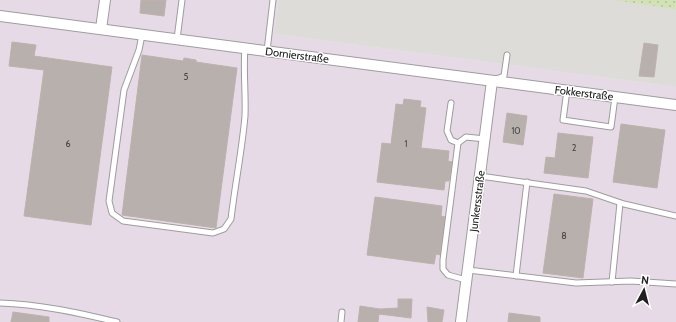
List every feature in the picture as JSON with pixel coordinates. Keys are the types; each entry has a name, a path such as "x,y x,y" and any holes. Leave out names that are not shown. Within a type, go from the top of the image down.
{"street":[{"path":"101,29 105,0"},
{"name":"Dornierstraße","path":"0,16 492,80"},
{"name":"Fokkerstraße","path":"492,80 676,105"},
{"name":"Junkersstraße","path":"461,322 492,80"}],"lane":[{"path":"177,39 182,0"},
{"path":"267,51 273,0"},
{"path":"142,35 139,50 124,90 109,201 112,213 123,220 213,233 224,229 231,219 245,116 245,48"},
{"path":"492,80 504,76 507,55"},
{"path":"567,90 563,120 611,127 615,97"},
{"path":"451,104 447,131 451,140 458,143"},
{"path":"485,139 466,137 458,143 442,265 448,276 516,276 576,283 630,281 676,284"},
{"path":"480,176 586,191 620,203 676,216"},
{"path":"516,276 527,182"},
{"path":"612,282 620,203"},
{"path":"0,303 34,306 117,322"},
{"path":"341,322 342,312"}],"shaded area":[{"path":"0,0 279,0 274,34 676,87 676,322 0,322"},
{"path":"279,0 676,0 676,87 274,34"}],"green space":[{"path":"613,0 676,0 676,9"}],"building":[{"path":"141,0 166,0 164,16 140,13"},
{"path":"12,42 36,45 34,56 112,67 91,225 24,216 44,70 9,66"},
{"path":"644,43 658,45 654,77 639,76"},
{"path":"142,55 183,61 184,58 196,60 196,62 237,68 216,228 122,215"},
{"path":"404,99 421,101 420,107 426,108 421,148 449,151 448,161 452,162 449,181 445,181 444,190 377,182 382,143 391,144 396,104 403,105"},
{"path":"507,113 527,116 523,145 503,142"},
{"path":"621,124 665,130 657,188 613,182"},
{"path":"558,133 593,137 588,178 544,173 546,157 555,158"},
{"path":"554,194 593,199 583,278 543,273"},
{"path":"375,197 442,206 441,216 445,217 440,255 436,254 434,264 367,255"},
{"path":"398,299 412,299 411,318 379,314 378,322 358,322 360,306 380,309 398,308"},
{"path":"427,307 444,310 442,322 428,322"},
{"path":"13,312 49,317 49,322 11,322"},
{"path":"509,313 540,317 540,322 508,322"}]}
